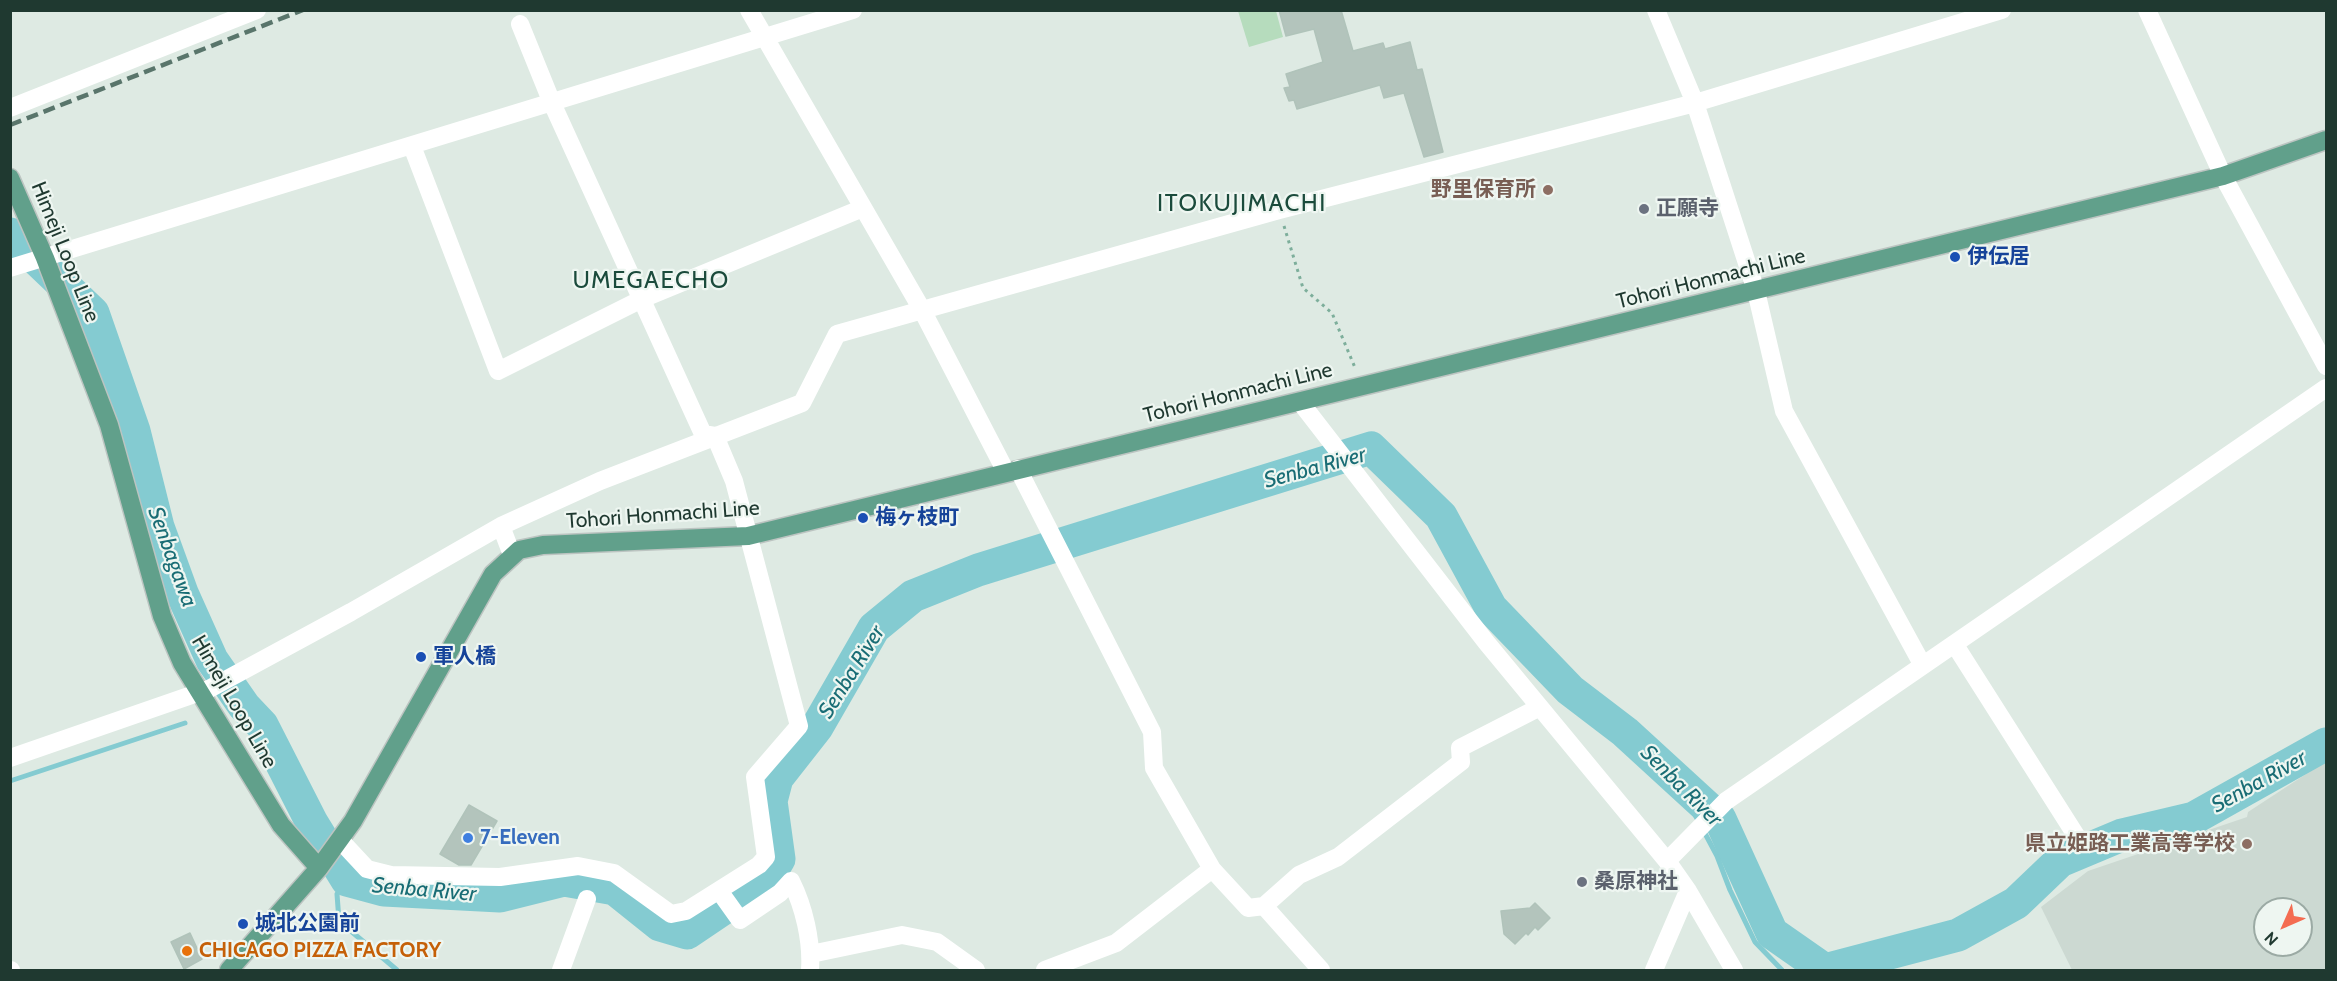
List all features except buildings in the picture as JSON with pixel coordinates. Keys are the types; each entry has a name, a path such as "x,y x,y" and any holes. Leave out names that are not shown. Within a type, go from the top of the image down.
{"main road":[{"name":"Tohori Honmachi Line","path":"320,866 338,843 493,574 519,550 543,545 748,536 1012,470 1301,403 1362,385 2223,176 2326,140"},
{"name":"Himeji Loop Line","path":"10,178 45,258 109,425 162,616 182,663 204,690 281,825 320,866"},
{"path":"229,970 320,866"}],"street":[{"path":"10,108 257,10"},
{"path":"749,10 1052,539 1152,732 1154,768 1212,868 1248,909 1264,906 1299,875 1338,857 1461,762 1460,748 1540,706"},
{"path":"10,268 853,10"},
{"path":"1656,10 1695,103 1756,291 1784,411 1922,664"},
{"path":"10,758 204,690 239,674 501,526 600,481 802,403 837,334 921,308 1279,210 1695,103 2002,10"},
{"path":"2147,10 2223,176 2326,366"},
{"path":"520,24 552,103 703,434 715,436"},
{"path":"412,146 498,371 642,299 863,208"},
{"path":"1667,861 1726,801 1922,664 1956,645 2326,388"},
{"path":"1301,403 1486,642 1667,861 1688,891 1734,970"},
{"path":"338,843 367,869 391,875 500,877 578,866 614,873 671,914 686,911 720,892 759,865 766,857 755,777 799,726 734,481 715,436"},
{"path":"501,526 512,555"},
{"path":"1956,645 2077,837"},
{"path":"1045,970 1116,943 1212,868"},
{"path":"720,892 740,920 780,893 791,880 799,898 810,962 903,935 937,942 976,970"},
{"path":"1654,970 1688,891"},
{"path":"561,970 587,899"},
{"path":"1264,906 1321,970"}],"path":[{"path":"1279,210 1303,288 1332,314 1362,385"}],"shaded area":[{"name":"県立姫路工業高等学校","path":"2326,761 2326,970 2072,970 2041,907 2088,871 2247,817 2248,812"}],"green space":[{"path":"1238,11 1276,11 1283,37 1249,47"}],"waterway":[{"name":"Senba River","path":"10,234 93,313 134,431 158,527 182,593 212,660 244,706 262,725 312,823 347,880 384,890 500,896 564,880 615,889 660,925 687,933 767,879 779,859 771,801 777,778 817,727 874,628 913,596 978,570 1371,448 1441,516 1491,608 1570,690 1625,732 1720,819 1772,933 1825,970 1958,935 2016,903 2060,861 2122,835 2194,818 2326,744"},
{"path":"10,781 185,723"},
{"path":"1625,732 1661,779 1692,809 1717,856 1730,890 1755,942 1782,970"},
{"path":"347,880 337,894 339,921 397,970"}],"railway":[{"path":"10,125 303,10"}],"place":[{"name":"野里保育所","path":"1548,190"},
{"name":"正願寺","path":"1644,209"},
{"name":"伊伝居","path":"1955,257"},
{"name":"梅ヶ枝町","path":"863,518"},
{"name":"軍人橋","path":"421,657"},
{"name":"7-Eleven","path":"468,838"},
{"name":"県立姫路工業高等学校","path":"2247,844"},
{"name":"桑原神社","path":"1582,882"},
{"name":"城北公園前","path":"243,924"},
{"name":"CHICAGO PIZZA FACTORY","path":"187,951"}],"district":[{"name":"ITOKUJIMACHI","path":"1242,204"},
{"name":"UMEGAECHO","path":"651,281"}],"water label":[{"name":"Senbagawa","path":"172,557"}]}
